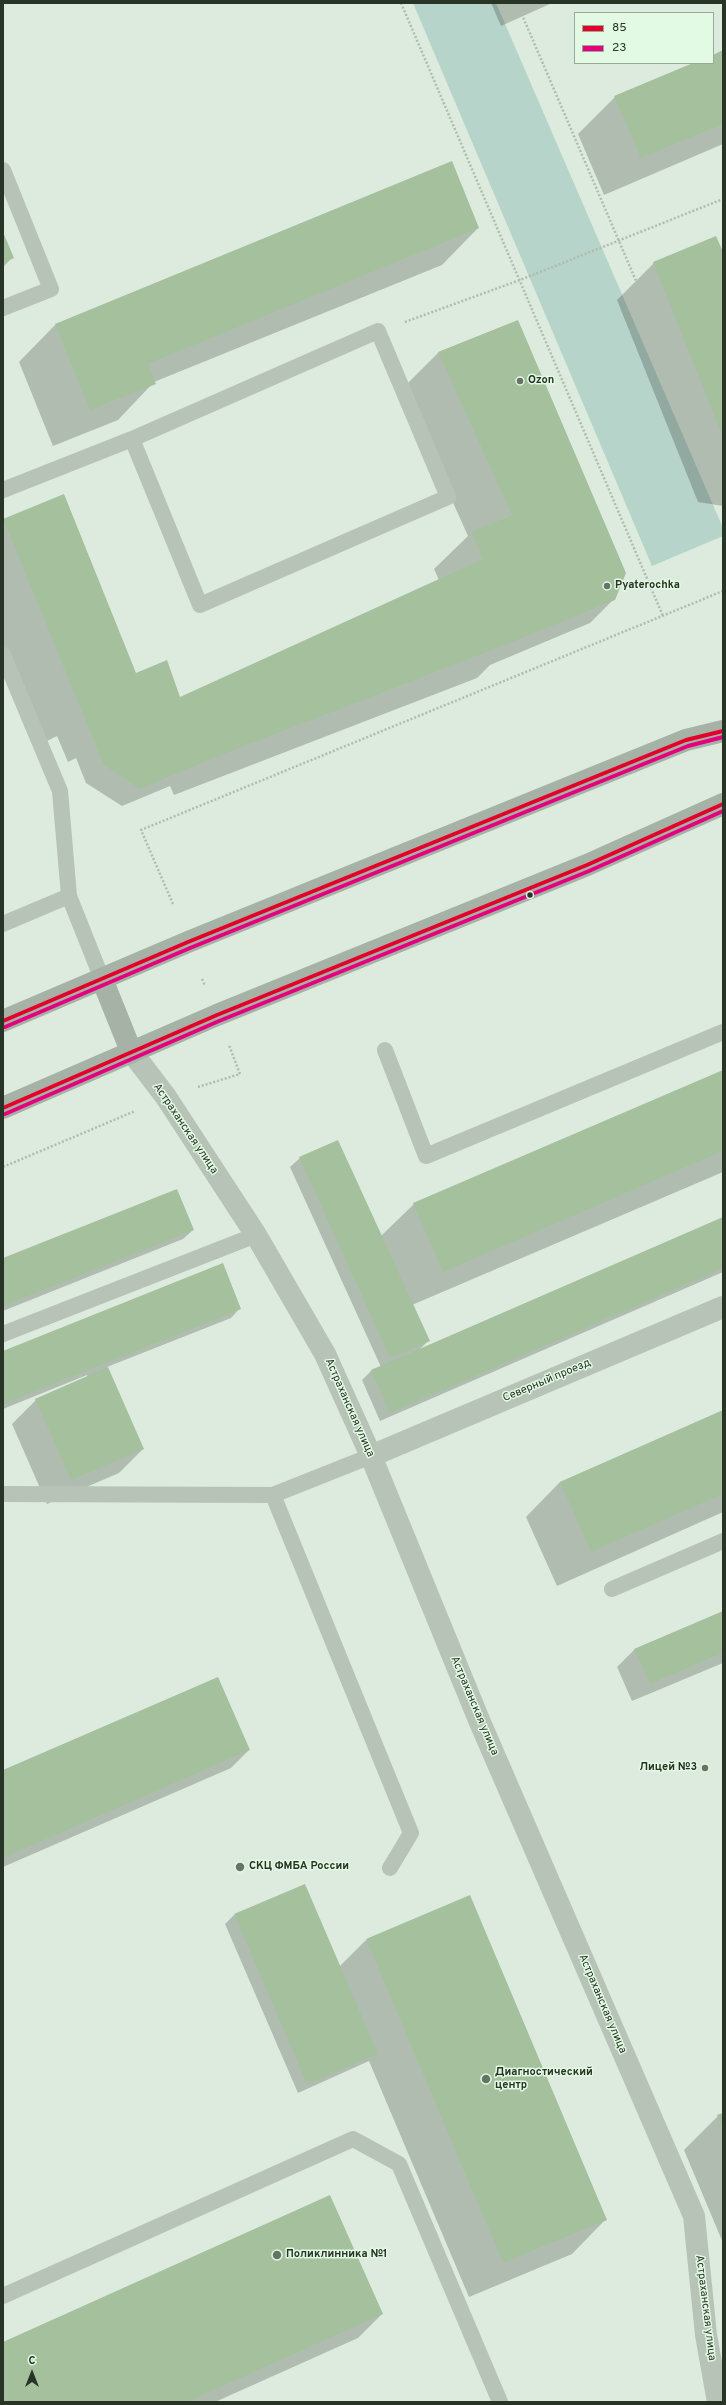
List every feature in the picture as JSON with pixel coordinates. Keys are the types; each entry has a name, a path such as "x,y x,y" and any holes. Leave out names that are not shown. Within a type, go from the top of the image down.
{"main road":[{"path":"3,1021 686,740 723,731"},
{"path":"3,1108 131,1051 587,865 723,804"},
{"path":"102,979 131,1051"}],"street":[{"name":"Астраханская улица","path":"131,1051 166,1097 256,1235 325,1354 371,1456 485,1734 694,2216 706,2335 718,2402"},
{"name":"Северный проезд","path":"371,1456 723,1307"}],"lane":[{"path":"3,170 51,289 3,308"},
{"path":"3,490 132,439 378,331 448,497 200,605 132,439"},
{"path":"3,655 60,791 69,896 102,979"},
{"path":"3,924 69,896"},
{"path":"385,1050 426,1156 723,1032"},
{"path":"3,1334 256,1235"},
{"path":"3,1494 273,1495 371,1456"},
{"path":"273,1495 411,1833 390,1868"},
{"path":"612,1589 723,1541"},
{"path":"3,2296 353,2139 399,2164 500,2402"}],"path":[{"path":"401,3 663,616"},
{"path":"517,3 723,484"},
{"path":"378,331 520,280 618,239 723,199"},
{"path":"173,904 141,830 723,591"},
{"path":"3,1167 166,1097 240,1074 228,1042"}],"shaded area":[{"path":"413,3 496,3 723,528 723,536 652,566"}],"building":[{"path":"723,50 723,124 641,158 614,96 691,64 714,64 714,54"},
{"path":"452,161 479,228 148,364 156,384 90,410 55,324"},
{"path":"3,232 14,258 3,263"},
{"path":"716,236 723,252 723,437 653,262"},
{"path":"518,320 626,573 615,600 515,641 211,759 140,789 104,765 3,519 64,494 136,673 167,660 180,697 483,559 471,532 512,515 438,352"},
{"path":"723,1070 723,1151 443,1272 413,1203"},
{"path":"338,1140 430,1341 390,1358 299,1157"},
{"path":"177,1189 194,1230 3,1306 3,1258"},
{"path":"723,1217 723,1268 390,1413 371,1370"},
{"path":"223,1263 241,1309 3,1404 3,1351"},
{"path":"108,1367 144,1449 71,1480 35,1399"},
{"path":"723,1410 723,1494 591,1552 560,1482"},
{"path":"723,1611 723,1653 650,1684 634,1649"},
{"path":"218,1677 250,1750 3,1858 3,1770"},
{"path":"305,1884 378,2054 307,2084 234,1914"},
{"name":"Диагностический центр","path":"470,1895 607,2220 503,2263 366,1939"},
{"path":"723,2113 723,2128 717,2115"},
{"name":"Поликлинника №1","path":"330,2195 383,2314 187,2402 3,2402 3,2342"}],"transit line":[{"name":"85","path":"3,1021 188,942 686,740 723,731"},
{"name":"23","path":"5,1027 190,948 688,746 723,737"},
{"name":"85","path":"3,1108 217,1015 587,865 723,804"},
{"name":"23","path":"5,1114 219,1021 589,871 723,811"}],"place":[{"name":"Ozon","path":"520,381"},
{"name":"Pyaterochka","path":"607,586"},
{"name":"Лицей №3","path":"705,1768"},
{"name":"СКЦ ФМБА России","path":"240,1867"},
{"name":"Диагностический центр","path":"486,2079"},
{"name":"Поликлинника №1","path":"277,2255"}]}
